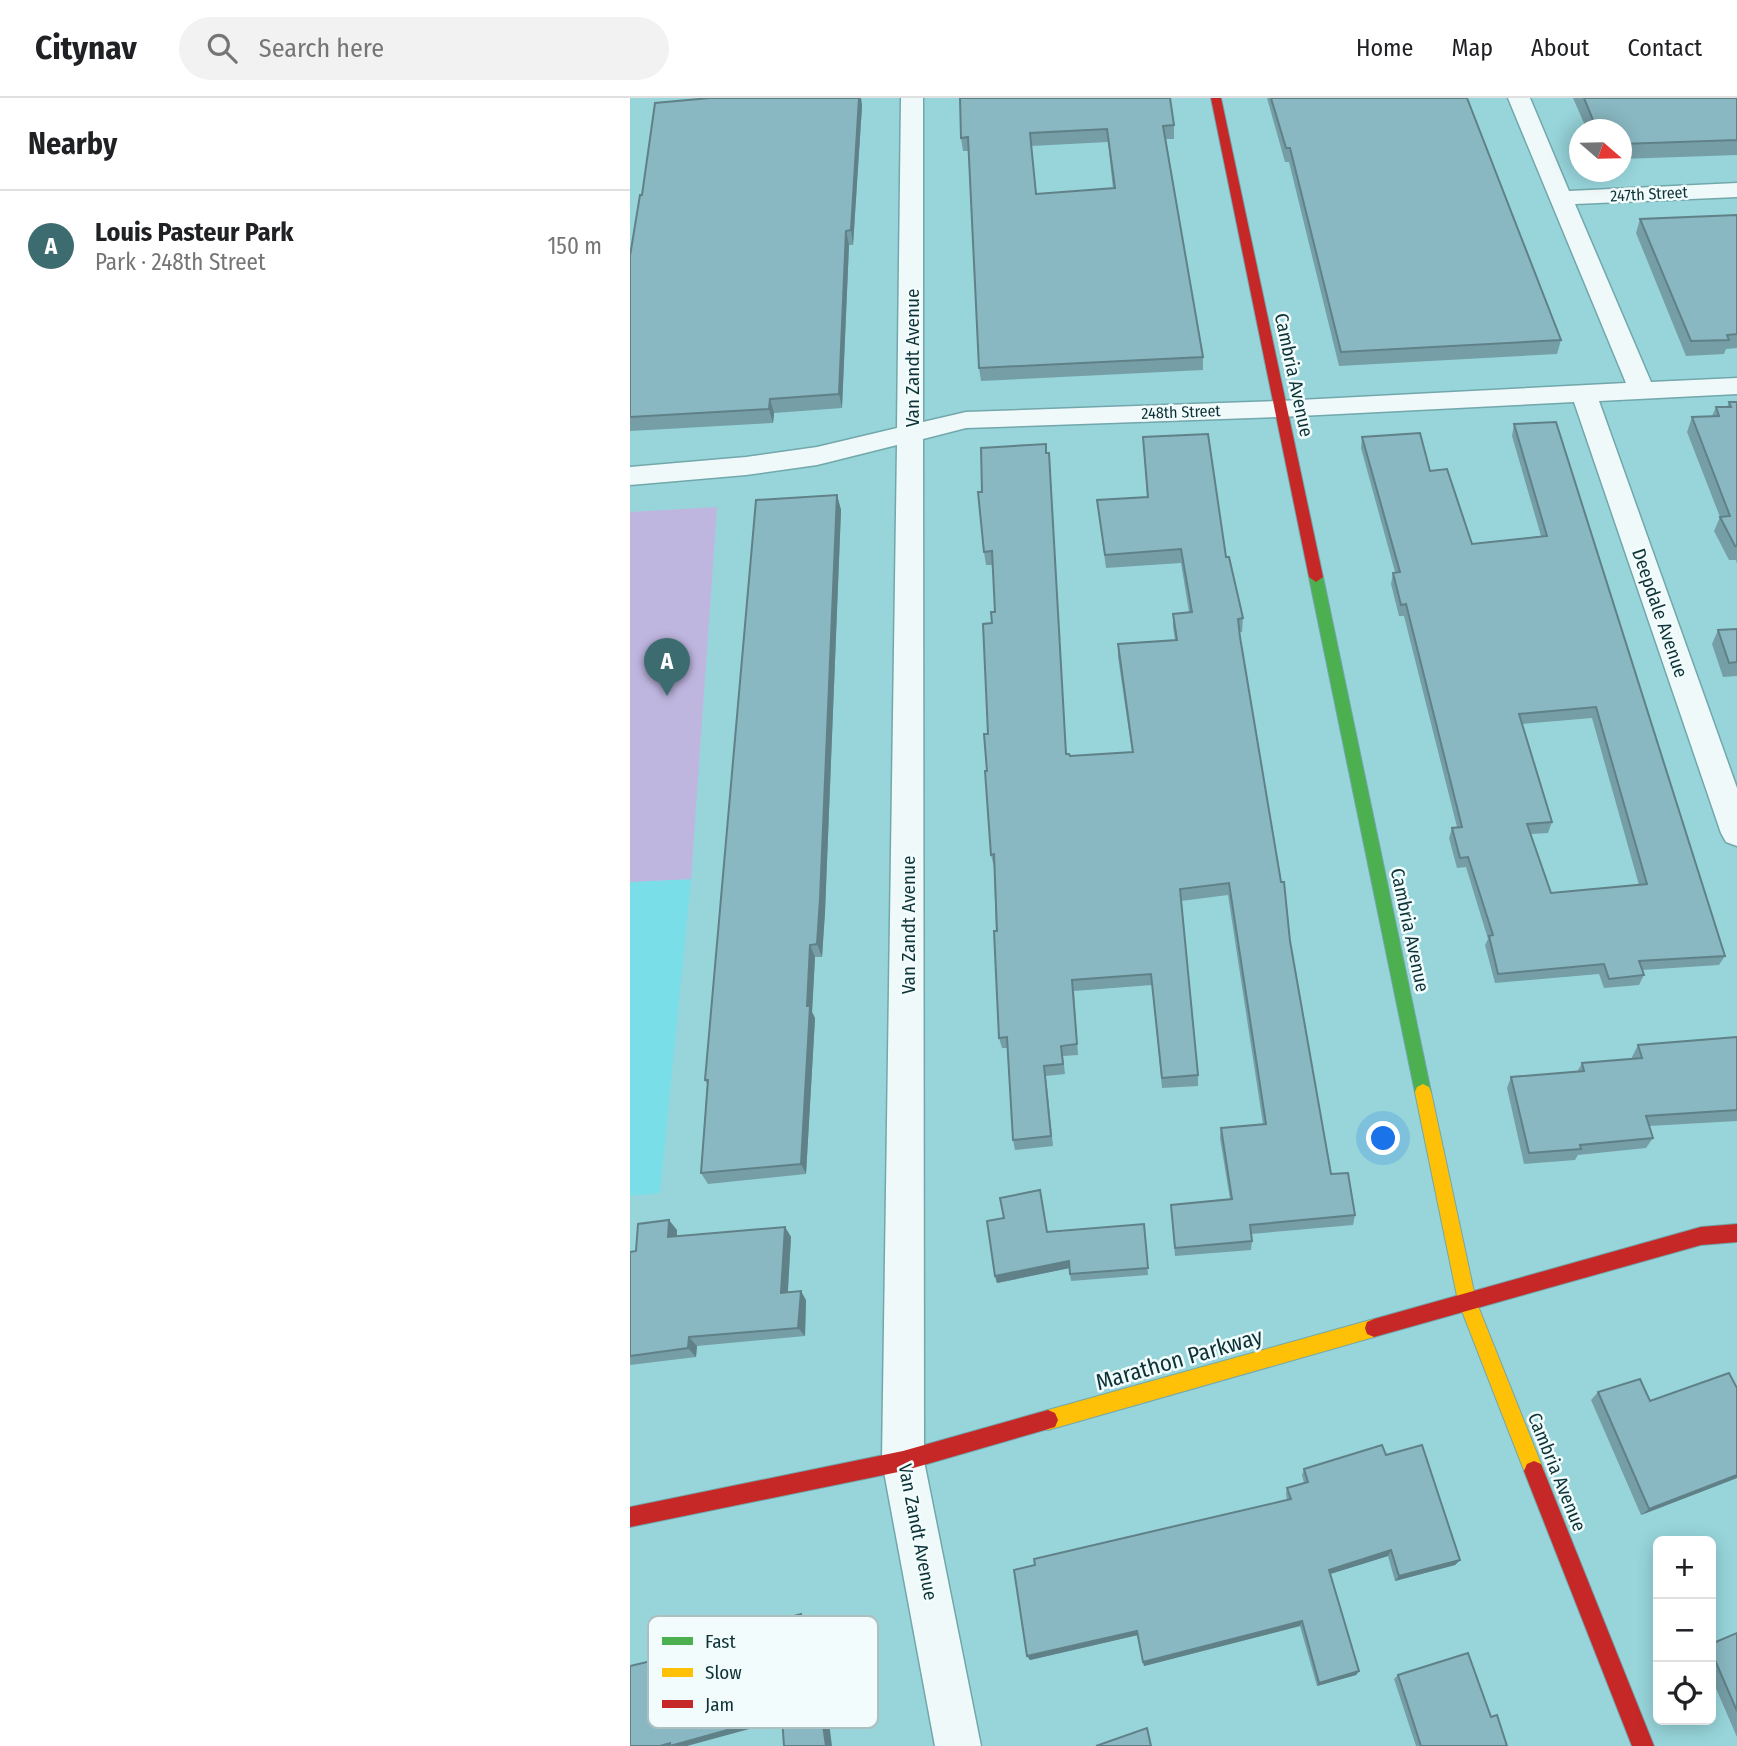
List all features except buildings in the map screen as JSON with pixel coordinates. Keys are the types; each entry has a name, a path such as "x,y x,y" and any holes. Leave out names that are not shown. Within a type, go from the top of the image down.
{"street":[{"name":"Van Zandt Avenue","path":"912,98 912,431 903,1461 958,1746"},
{"name":"Cambria Avenue","path":"1216,98 1467,1301 1643,1746"},
{"path":"1519,98 1641,388"},
{"name":"247th Street","path":"1561,198 1737,190"},
{"name":"248th Street","path":"630,476 746,466 817,456 965,419 1280,409 1641,388 1737,386"},
{"name":"Deepdale Avenue","path":"1583,392 1737,833"},
{"name":"Marathon Parkway","path":"630,1517 903,1461 1700,1237 1737,1233"}],"shaded area":[{"path":"717,507 691,879 630,882 630,512"},
{"path":"691,879 660,1193 630,1196 630,882"}],"traffic: fast":[{"path":"1316,577 1423,1092"}],"traffic: slow":[{"path":"1423,1092 1467,1301 1534,1471"},
{"path":"1048,1420 1374,1328"}],"traffic: jam":[{"path":"1216,98 1316,577"},
{"path":"1374,1328 1701,1236 1737,1233"},
{"path":"630,1517 903,1461 1048,1420"},
{"path":"1534,1471 1643,1746"}],"place":[{"name":"Louis Pasteur Park","path":"667,696"}]}
